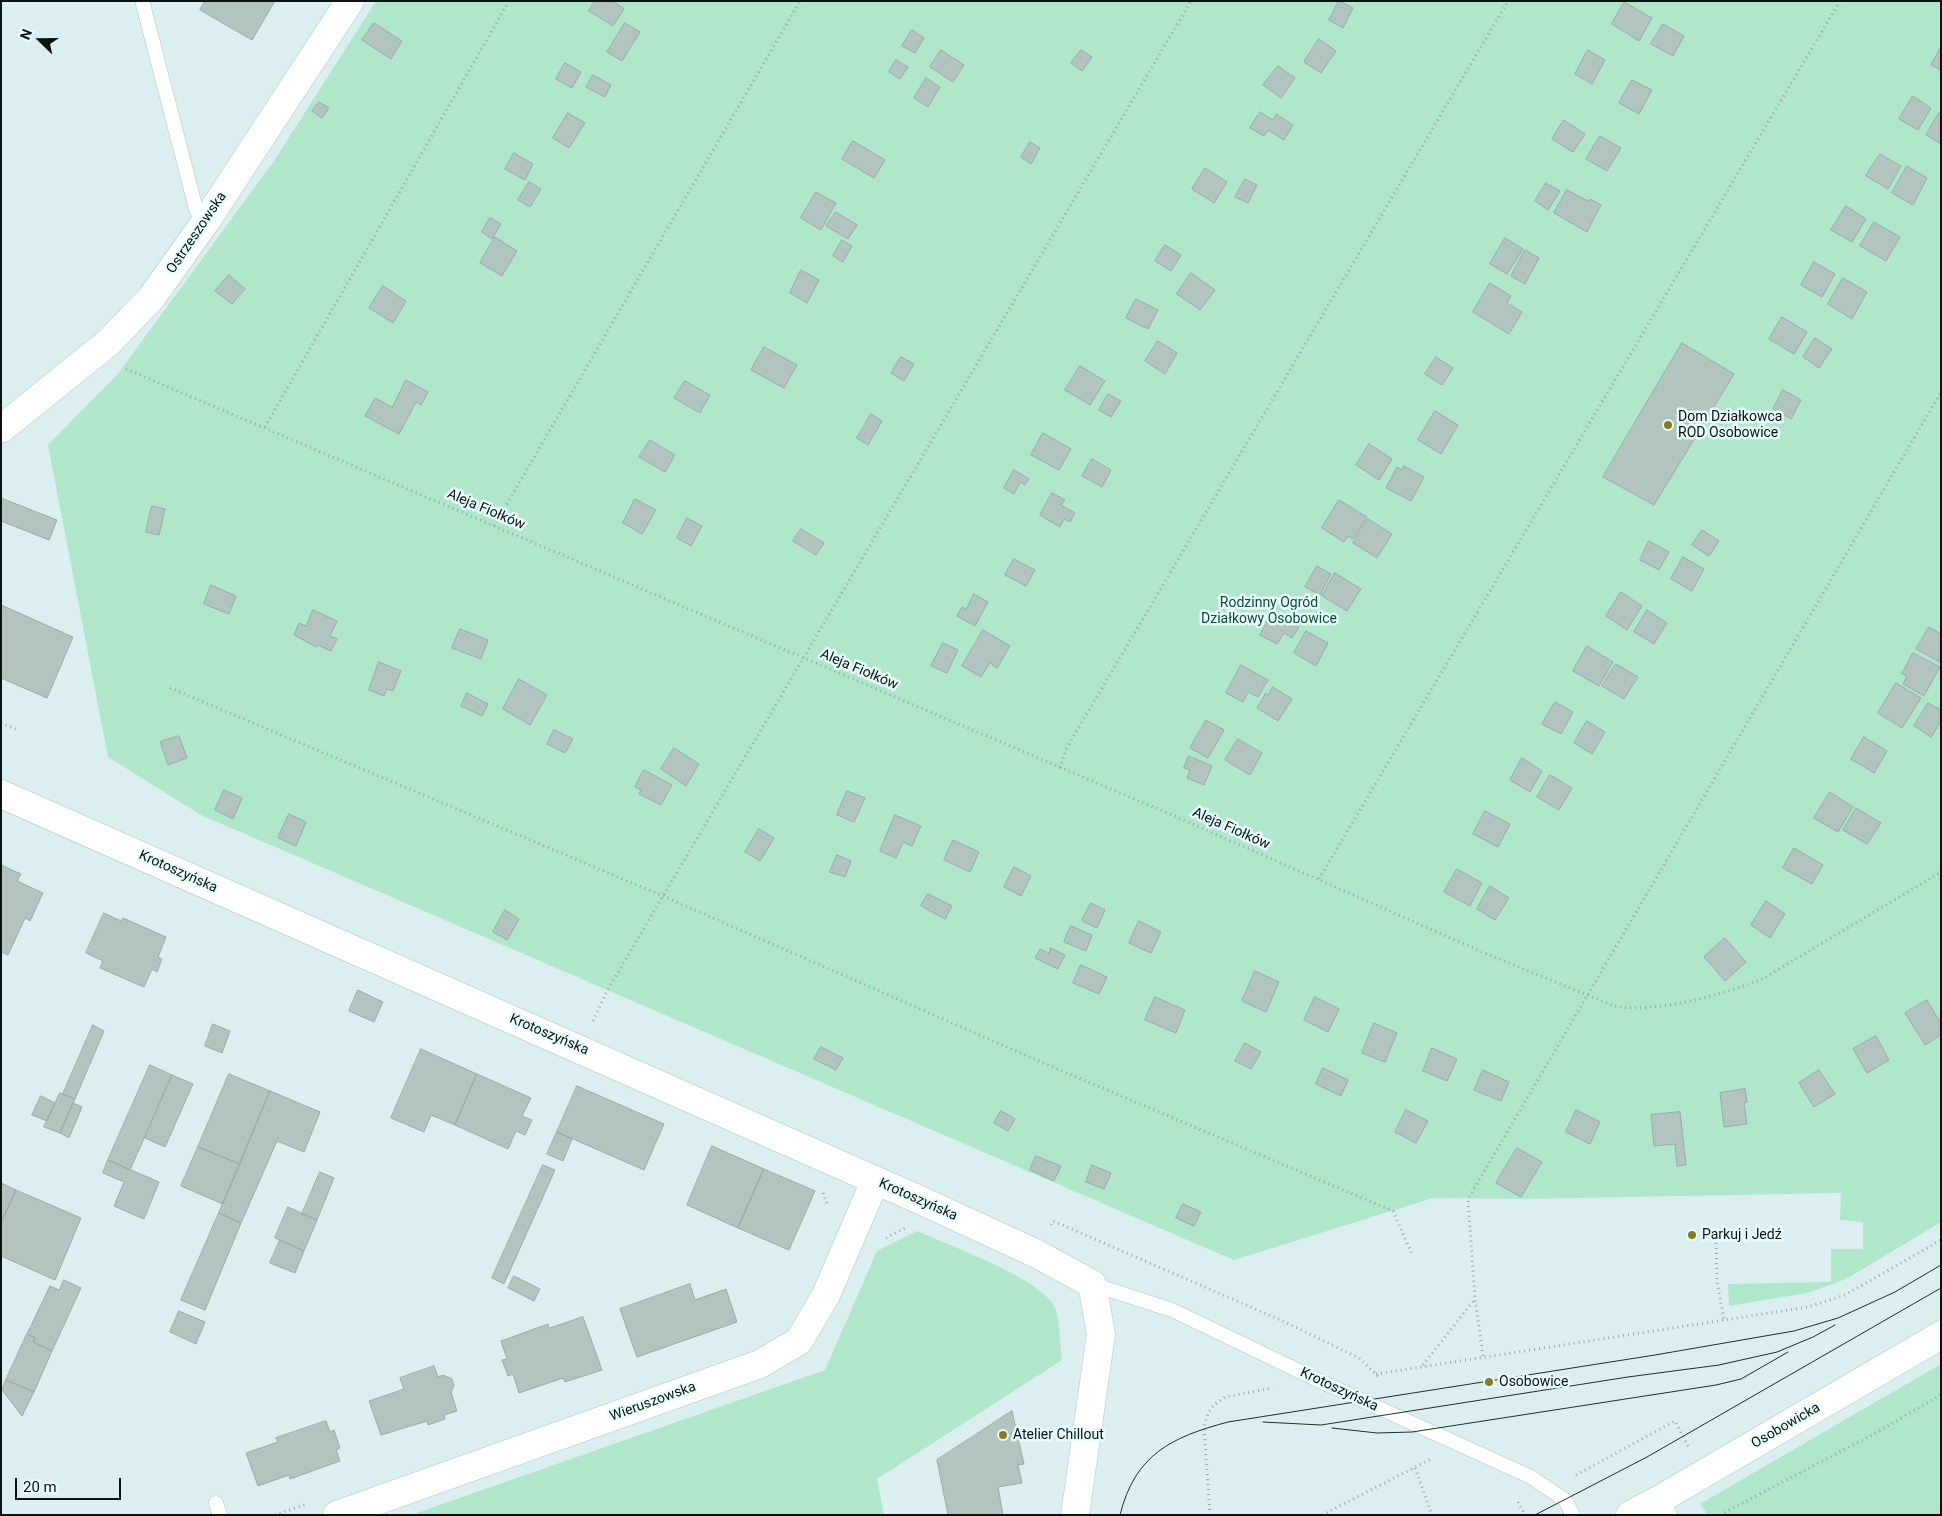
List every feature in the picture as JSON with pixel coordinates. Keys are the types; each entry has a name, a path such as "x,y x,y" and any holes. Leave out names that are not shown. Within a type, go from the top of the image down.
{"street":[{"name":"Ostrzeszowska","path":"1,429 108,342 152,297 206,221 350,1"},
{"name":"Krotoszyńska","path":"1,794 875,1181 1037,1254 1092,1284"},
{"name":"Wieruszowska","path":"337,1515 760,1364 799,1341 826,1295 875,1181"},
{"path":"1075,1515 1101,1334 1092,1284"},
{"name":"Osobowicka","path":"1630,1515 1666,1506 1941,1335"}],"lane":[{"path":"143,4 196,209 206,221"},
{"name":"Krotoszyńska","path":"1092,1284 1172,1310 1324,1383 1531,1477 1565,1500 1573,1515"}],"path":[{"path":"265,427 509,1"},
{"path":"494,526 800,1"},
{"path":"580,1049 607,991 1191,1"},
{"path":"1060,768 1071,741 1508,1"},
{"path":"1319,879 1840,1"},
{"name":"Aleja Fiołków","path":"122,368 265,427 1319,879 1482,952 1614,1006 1636,1009 1728,993 1764,978 1941,872"},
{"path":"1483,1356 1475,1299 1468,1199 1941,392"},
{"path":"170,688 663,896 1055,1068 1393,1210 1412,1254"},
{"path":"1,723 19,730"},
{"path":"820,1184 830,1210"},
{"path":"1037,1254 1053,1221 1285,1322 1359,1358 1374,1374 1382,1379"},
{"path":"1716,1238 1717,1280 1724,1320"},
{"path":"1210,1515 1204,1420 1214,1405 1225,1397 1271,1388 1324,1383 1422,1365 1808,1307 1845,1295 1941,1240"},
{"path":"1422,1365 1475,1299"},
{"path":"1720,1515 1872,1435 1941,1396"},
{"path":"1567,1471 1576,1475 1675,1421 1691,1452"},
{"path":"1322,1515 1434,1458"},
{"path":"1415,1468 1432,1515"},
{"path":"1514,1499 1520,1503 1524,1515"},
{"path":"275,1515 310,1503"}],"green space":[{"name":"Rodzinny Ogród Działkowy Osobowice","path":"376,1 1941,1 1941,1222 1846,1279 1807,1293 1729,1306 1728,1284 1831,1282 1831,1249 1863,1249 1863,1222 1840,1220 1841,1193 1521,1199 1433,1198 1234,1260 201,815 108,757 48,445 117,375 274,161"},
{"path":"917,1231 994,1264 1035,1287 1049,1299 1056,1310 1062,1360 877,1479 884,1515 411,1515 825,1370 877,1251"},
{"path":"1941,1364 1941,1515 1708,1515 1700,1504"}],"building":[{"path":"205,1 275,1 252,40 200,10"},
{"path":"595,1 613,1 624,9 613,26 589,11"},
{"path":"1339,1 1353,8 1343,28 1329,20"},
{"path":"1624,2 1652,18 1639,41 1612,24"},
{"path":"374,23 402,41 391,59 362,40"},
{"path":"625,23 640,32 622,61 607,52"},
{"path":"1663,24 1684,36 1673,56 1651,44"},
{"path":"912,30 924,38 915,53 902,46"},
{"path":"1319,39 1336,51 1321,73 1304,62"},
{"path":"1941,47 1941,70 1931,65"},
{"path":"941,50 964,65 953,82 930,67"},
{"path":"1081,50 1092,57 1082,71 1071,63"},
{"path":"1588,50 1605,60 1592,84 1575,74"},
{"path":"896,60 908,67 900,79 889,72"},
{"path":"565,63 581,72 572,88 556,79"},
{"path":"1278,66 1295,78 1281,98 1263,85"},
{"path":"593,75 611,85 605,97 586,87"},
{"path":"926,78 940,87 928,107 914,98"},
{"path":"1632,80 1652,90 1639,114 1619,103"},
{"path":"1913,96 1931,108 1918,130 1899,119"},
{"path":"319,102 329,108 322,118 312,111"},
{"path":"1260,112 1273,120 1276,114 1293,125 1284,140 1268,130 1264,136 1250,128"},
{"path":"568,113 585,123 569,148 553,138"},
{"path":"1939,113 1941,114 1941,144 1926,135"},
{"path":"1564,120 1585,134 1573,152 1552,139"},
{"path":"1600,136 1621,148 1607,171 1586,159"},
{"path":"853,141 885,160 874,178 842,159"},
{"path":"1030,142 1040,148 1031,164 1021,157"},
{"path":"514,153 533,164 525,180 505,169"},
{"path":"1880,154 1901,166 1888,189 1866,176"},
{"path":"1907,166 1927,178 1913,205 1892,193"},
{"path":"1205,168 1227,182 1214,203 1192,189"},
{"path":"1245,179 1257,185 1248,203 1235,197"},
{"path":"529,182 541,189 530,207 518,200"},
{"path":"1546,183 1560,191 1548,210 1535,201"},
{"path":"1567,190 1588,201 1590,199 1601,205 1587,232 1554,213"},
{"path":"816,192 836,203 821,230 801,218"},
{"path":"1846,206 1866,219 1852,242 1831,230"},
{"path":"836,212 857,225 848,239 826,226"},
{"path":"490,218 501,224 492,239 482,232"},
{"path":"1874,222 1900,237 1886,261 1860,246"},
{"path":"495,237 517,251 502,276 480,263"},
{"path":"1505,238 1523,249 1507,274 1490,264"},
{"path":"842,240 852,246 843,262 833,256"},
{"path":"1165,245 1181,255 1171,271 1155,261"},
{"path":"1525,250 1539,258 1525,284 1511,276"},
{"path":"1814,262 1835,274 1822,297 1801,285"},
{"path":"801,270 819,280 807,303 790,293"},
{"path":"1191,273 1215,290 1200,310 1177,294"},
{"path":"229,275 245,289 232,304 215,291"},
{"path":"1843,278 1867,292 1852,319 1828,304"},
{"path":"1490,283 1511,296 1507,303 1522,312 1509,334 1473,312"},
{"path":"383,286 406,301 393,323 369,308"},
{"path":"1136,299 1158,310 1148,329 1126,318"},
{"path":"1782,317 1807,332 1794,354 1769,339"},
{"path":"1815,338 1832,349 1819,368 1803,357"},
{"path":"1158,341 1177,353 1165,374 1145,361"},
{"name":"Dom Działkowca ROD Osobowice","path":"1682,343 1734,374 1654,505 1603,477"},
{"path":"764,347 797,365 784,388 751,370"},
{"path":"901,357 914,364 904,381 891,373"},
{"path":"1436,357 1453,368 1442,385 1425,374"},
{"path":"1080,366 1105,381 1090,405 1065,390"},
{"path":"406,380 428,392 421,405 416,402 399,434 365,416 375,398 392,407"},
{"path":"685,381 710,395 700,413 674,398"},
{"path":"1783,390 1801,400 1791,419 1773,409"},
{"path":"1108,394 1121,401 1111,417 1099,410"},
{"path":"1435,411 1458,425 1441,454 1418,440"},
{"path":"871,414 882,421 868,445 857,438"},
{"path":"1043,433 1071,449 1059,470 1031,455"},
{"path":"650,440 675,455 665,472 639,457"},
{"path":"1369,444 1392,459 1379,480 1356,465"},
{"path":"1092,459 1111,470 1102,487 1082,476"},
{"path":"1404,466 1424,477 1411,501 1386,488 1397,467 1402,470"},
{"path":"1014,470 1029,479 1025,485 1020,482 1014,494 1004,488"},
{"path":"1052,493 1065,500 1061,505 1075,513 1070,522 1064,519 1060,527 1040,515"},
{"path":"1,498 57,520 49,540 1,521"},
{"path":"635,499 656,510 642,534 623,523"},
{"path":"1339,500 1367,517 1353,539 1348,536 1344,542 1322,528"},
{"path":"152,506 165,509 159,535 146,532"},
{"path":"687,518 702,526 691,546 677,538"},
{"path":"1368,519 1392,534 1377,558 1353,543"},
{"path":"801,529 824,543 816,555 793,541"},
{"path":"1702,530 1719,541 1709,556 1692,545"},
{"path":"1649,541 1669,552 1659,570 1640,560"},
{"path":"1683,557 1704,569 1692,591 1671,579"},
{"path":"1014,559 1035,570 1026,586 1005,575"},
{"path":"1317,566 1331,574 1320,595 1305,587"},
{"path":"1335,573 1361,589 1347,611 1322,596"},
{"path":"211,585 236,596 229,614 204,604"},
{"path":"1621,592 1642,606 1627,630 1606,616"},
{"path":"974,594 988,602 975,626 957,616 962,607 966,609"},
{"path":"1,605 73,637 47,698 1,678"},
{"path":"313,610 337,621 330,636 337,639 331,651 318,645 316,647 294,635 299,623 306,626"},
{"path":"1647,610 1667,623 1654,644 1634,632"},
{"path":"1273,612 1299,627 1292,638 1284,633 1277,644 1260,635"},
{"path":"1929,627 1941,634 1940,662 1916,649"},
{"path":"460,629 488,640 481,659 452,648"},
{"path":"983,630 1010,646 997,668 990,663 981,677 962,666"},
{"path":"1306,631 1328,643 1316,666 1294,653"},
{"path":"943,643 958,650 947,673 931,666"},
{"path":"1587,646 1613,662 1599,686 1573,671"},
{"path":"1913,653 1940,667 1924,696 1903,684 1907,676 1902,674"},
{"path":"379,662 401,671 393,691 387,689 384,696 369,690"},
{"path":"1616,664 1638,677 1624,699 1602,686"},
{"path":"1241,665 1268,680 1258,697 1248,692 1243,702 1226,693"},
{"path":"519,679 547,695 530,725 503,709"},
{"path":"1896,683 1921,698 1902,728 1878,713"},
{"path":"1273,687 1292,699 1278,721 1257,708 1266,693 1268,695"},
{"path":"467,693 488,704 482,716 461,706"},
{"path":"1555,702 1573,712 1561,734 1542,724"},
{"path":"1928,703 1941,710 1941,721 1931,737 1914,726"},
{"path":"1206,720 1224,730 1208,758 1190,748"},
{"path":"1587,721 1605,732 1592,754 1574,743"},
{"path":"554,730 573,739 565,753 547,744"},
{"path":"179,736 187,758 168,765 160,742"},
{"path":"1864,737 1887,751 1874,773 1851,759"},
{"path":"1238,739 1262,753 1250,775 1225,760"},
{"path":"674,748 699,764 686,786 661,769"},
{"path":"1189,756 1212,766 1204,785 1187,778 1190,770 1184,768"},
{"path":"1522,758 1542,771 1530,792 1510,780"},
{"path":"644,770 672,785 661,805 639,794 641,790 635,787"},
{"path":"1550,775 1572,788 1559,810 1537,797"},
{"path":"224,790 242,798 233,819 215,810"},
{"path":"847,791 865,798 854,822 837,815"},
{"path":"1830,792 1853,807 1838,832 1814,818"},
{"path":"1856,808 1881,823 1867,844 1843,830"},
{"path":"1485,811 1510,824 1498,847 1473,834"},
{"path":"289,814 306,822 296,846 278,838"},
{"path":"895,815 921,826 912,846 903,842 896,858 880,851"},
{"path":"759,829 774,838 760,861 745,852"},
{"path":"953,840 979,852 970,872 944,860"},
{"path":"1794,848 1823,865 1812,884 1783,868"},
{"path":"837,855 851,861 845,877 830,872"},
{"path":"1,865 21,874 17,881 43,893 30,921 25,918 8,955 1,952"},
{"path":"1014,867 1031,876 1021,896 1004,887"},
{"path":"1457,869 1482,883 1470,906 1444,892"},
{"path":"1490,886 1509,898 1495,920 1477,909"},
{"path":"928,894 952,906 945,919 921,906"},
{"path":"1766,901 1785,914 1770,938 1751,925"},
{"path":"1091,903 1105,910 1097,928 1082,921"},
{"path":"505,910 519,919 507,940 493,932"},
{"path":"104,913 121,921 123,918 166,937 158,957 162,959 157,972 152,969 144,987 100,968 103,961 86,953"},
{"path":"1139,921 1161,932 1151,953 1129,943"},
{"path":"1071,926 1092,935 1086,951 1064,942"},
{"path":"1725,938 1746,962 1725,981 1704,957"},
{"path":"1051,948 1065,955 1058,969 1035,958 1040,949 1049,953"},
{"path":"1081,965 1107,977 1099,994 1073,983"},
{"path":"1255,971 1279,982 1266,1012 1242,1001"},
{"path":"358,990 383,1002 374,1022 349,1011"},
{"path":"1155,997 1185,1010 1176,1033 1145,1020"},
{"path":"1315,997 1339,1009 1328,1032 1304,1020"},
{"path":"1927,1000 1941,1024 1941,1035 1925,1045 1905,1013"},
{"path":"1374,1023 1397,1033 1385,1062 1362,1053"},
{"path":"213,1024 230,1031 222,1053 205,1046"},
{"path":"93,1025 104,1031 75,1099 63,1094"},
{"path":"1876,1036 1889,1060 1867,1073 1853,1049"},
{"path":"1245,1043 1261,1052 1251,1069 1235,1061"},
{"path":"821,1047 843,1058 836,1070 814,1059"},
{"path":"1432,1048 1457,1059 1447,1081 1423,1071"},
{"path":"421,1049 477,1074 455,1125 431,1115 424,1132 391,1118"},
{"path":"150,1065 172,1075 130,1170 108,1160"},
{"path":"1323,1068 1348,1080 1341,1096 1316,1084"},
{"path":"1483,1070 1509,1082 1501,1101 1474,1090"},
{"path":"1819,1070 1835,1094 1814,1107 1799,1083"},
{"path":"229,1074 270,1091 240,1164 198,1147"},
{"path":"477,1074 531,1098 522,1116 532,1120 525,1135 516,1131 508,1149 455,1125"},
{"path":"172,1075 193,1084 165,1147 145,1138"},
{"path":"577,1086 664,1124 644,1170 557,1132"},
{"path":"1745,1089 1747,1102 1744,1103 1747,1124 1724,1127 1720,1093"},
{"path":"270,1091 320,1112 304,1152 277,1141 241,1223 219,1213"},
{"path":"60,1093 75,1099 60,1133 44,1127"},
{"path":"41,1096 55,1103 47,1121 32,1115"},
{"path":"73,1103 82,1107 69,1138 60,1133"},
{"path":"1406,1110 1428,1121 1416,1143 1395,1132"},
{"path":"1576,1110 1600,1122 1590,1144 1566,1132"},
{"path":"1001,1111 1015,1119 1008,1131 994,1123"},
{"path":"1680,1112 1686,1165 1677,1166 1675,1144 1654,1146 1651,1115"},
{"path":"557,1132 572,1139 563,1161 547,1154"},
{"path":"712,1146 764,1169 738,1228 687,1205"},
{"path":"198,1147 240,1164 223,1204 181,1186"},
{"path":"1517,1148 1542,1162 1521,1197 1496,1183"},
{"path":"1036,1156 1061,1166 1054,1181 1030,1170"},
{"path":"108,1160 159,1182 144,1219 114,1206 124,1182 103,1173"},
{"path":"543,1165 555,1170 504,1284 492,1278"},
{"path":"1092,1165 1111,1173 1104,1189 1086,1182"},
{"path":"764,1169 815,1191 789,1250 738,1228"},
{"path":"320,1172 334,1178 317,1220 302,1214"},
{"path":"1,1183 16,1190 1,1223"},
{"path":"16,1190 81,1218 55,1280 1,1256 1,1223"},
{"path":"1183,1204 1201,1212 1194,1226 1176,1218"},
{"path":"288,1207 317,1220 304,1251 275,1238"},
{"path":"219,1213 241,1223 205,1310 181,1300"},
{"path":"280,1240 304,1251 295,1273 270,1263"},
{"path":"514,1276 540,1289 534,1301 508,1288"},
{"path":"64,1280 81,1288 52,1351 33,1342 35,1338 27,1334 50,1286 59,1290"},
{"path":"690,1284 695,1300 726,1289 737,1322 637,1357 620,1309"},
{"path":"179,1311 205,1322 196,1344 170,1332"},
{"path":"583,1317 602,1370 565,1382 563,1378 519,1393 513,1374 508,1376 502,1360 507,1359 501,1341 548,1324 549,1328"},
{"path":"27,1334 35,1338 33,1342 52,1351 34,1392 6,1380"},
{"path":"434,1366 438,1377 443,1375 452,1379 454,1386 451,1392 457,1411 444,1415 445,1419 428,1425 427,1421 381,1435 369,1401 404,1389 400,1378"},
{"path":"6,1380 34,1392 22,1416 2,1390"},
{"path":"1012,1411 1024,1464 1018,1465 1022,1483 998,1487 1003,1515 948,1515 937,1460"},
{"path":"326,1421 330,1432 334,1430 340,1448 336,1450 340,1461 290,1479 289,1475 258,1486 246,1453 278,1442 276,1438"}],"tram line":[{"path":"1120,1515 1135,1477 1146,1463 1173,1442 1208,1428 1228,1422 1655,1355 1794,1331 1838,1318 1895,1292 1941,1265"},
{"path":"1535,1515 1647,1457 1941,1288"},
{"path":"1263,1422 1321,1425 1628,1377 1719,1365 1777,1352 1813,1337 1835,1325"},
{"path":"1332,1428 1377,1433 1412,1432 1716,1385 1741,1379 1788,1352"}],"place":[{"name":"Dom Działkowca ROD Osobowice","path":"1668,425"},
{"name":"Parkuj i Jedź","path":"1692,1235"},
{"name":"Osobowice","path":"1489,1382"},
{"name":"Atelier Chillout","path":"1003,1435"}]}
